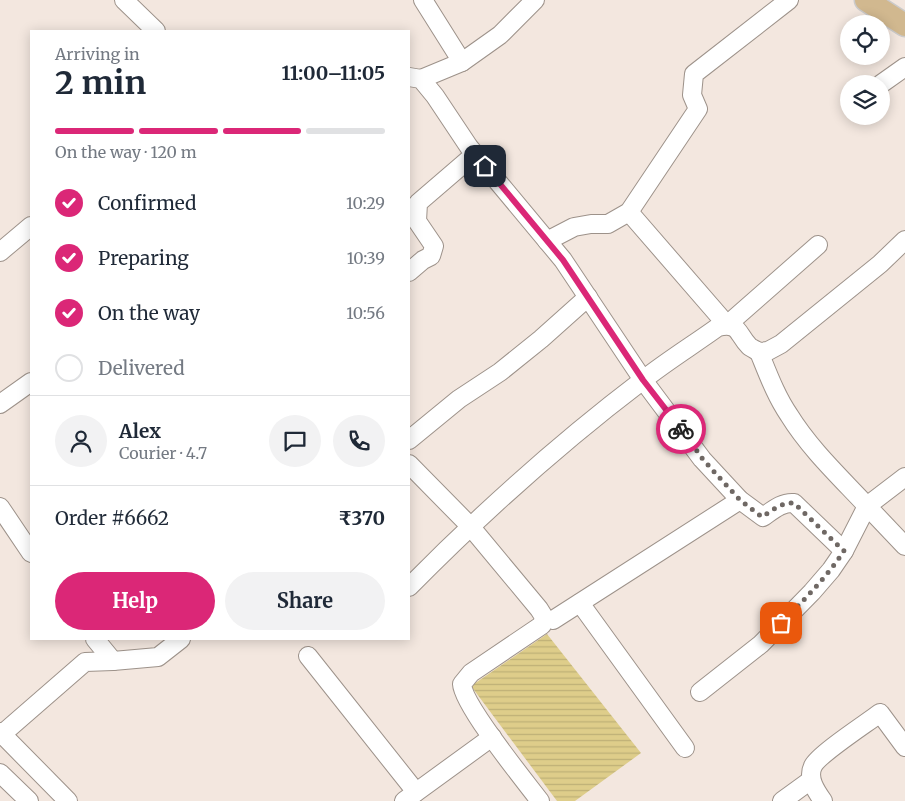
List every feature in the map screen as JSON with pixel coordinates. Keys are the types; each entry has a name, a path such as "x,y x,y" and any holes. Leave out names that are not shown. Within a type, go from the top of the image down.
{"main road":[{"path":"882,4 905,25"}],"street":[{"path":"124,0 155,30"},
{"path":"422,0 462,62"},
{"path":"535,0 500,35 462,62 415,78 435,96 475,154 547,241 588,297 643,380 702,458 740,500 762,517 778,506 794,503 844,551"},
{"path":"547,241 574,227 608,224 629,212 698,109 692,95 694,74 789,0"},
{"path":"890,78 905,67"},
{"path":"410,271 431,256 434,246 417,221 418,202 475,154"},
{"path":"629,212 727,325 738,329 748,346 759,352 768,351 781,344 880,264 905,240"},
{"path":"0,252 30,227"},
{"path":"410,585 470,526 571,438 643,380 718,327 727,325 818,245"},
{"path":"410,439 459,399 500,372 542,339 588,297"},
{"path":"759,352 776,394 806,440 905,546"},
{"path":"0,404 30,383"},
{"path":"410,465 470,526 544,617 542,625 472,673 462,684 462,690 474,712 540,801"},
{"path":"700,692 761,644 812,592 844,551 867,506 905,477"},
{"path":"553,620 740,500"},
{"path":"0,507 30,552"},
{"path":"580,603 685,748"},
{"path":"96,640 113,661"},
{"path":"68,801 1,734 85,662 158,657 180,640"},
{"path":"308,656 410,796 492,737"},
{"path":"823,801 811,780 813,766 828,751 880,713 905,747"},
{"path":"0,773 29,801"},
{"path":"782,801 811,780"}],"shaded area":[{"path":"547,634 641,753 575,801 557,801 471,686"}],"way so far":[{"path":"681,429 702,458 740,500 762,517 778,506 794,503 844,551 812,592 781,623"}],"route":[{"path":"485,166 563,260 643,380 681,429"}]}
